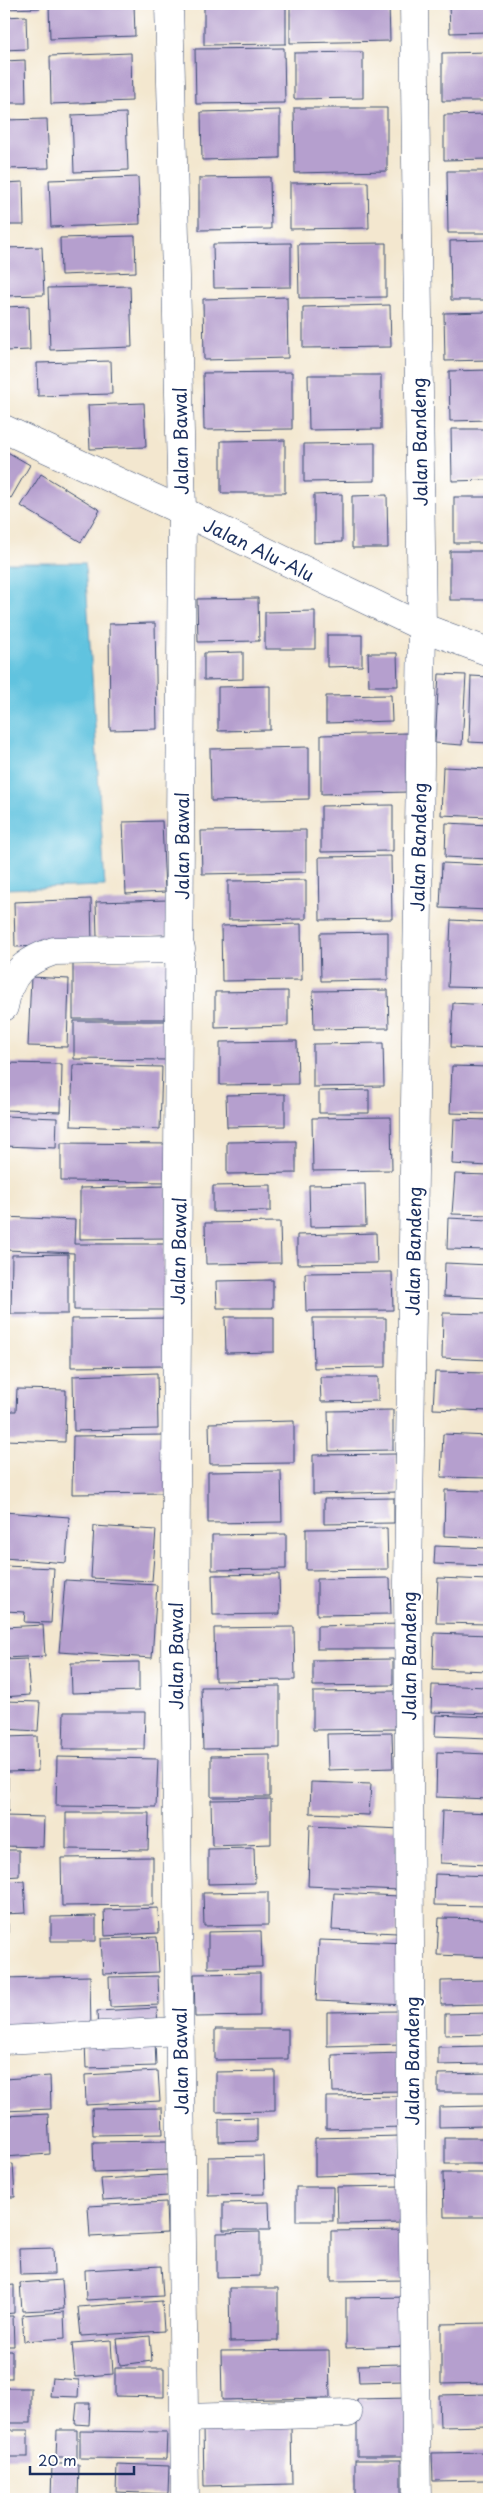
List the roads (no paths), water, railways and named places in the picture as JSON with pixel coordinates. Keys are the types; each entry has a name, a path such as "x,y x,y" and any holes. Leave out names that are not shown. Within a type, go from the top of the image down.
{"street":[{"name":"Jalan Bawal","path":"169,4 182,511 181,949 175,1647 185,2499"},
{"name":"Jalan Bandeng","path":"414,4 422,626 408,1582 411,2110 417,2499"},
{"name":"Jalan Alu-Alu","path":"4,429 182,511 422,626 489,652"},
{"path":"5,993 15,974 25,964 39,956 54,951 181,949"},
{"path":"4,2040 180,2031"},
{"path":"185,2418 348,2413"}],"water":[{"path":"4,563 85,563 105,886 4,889"}]}
